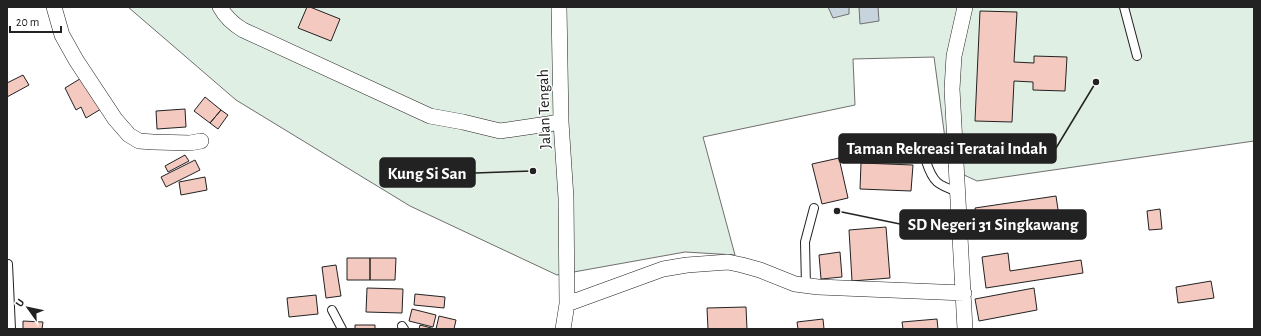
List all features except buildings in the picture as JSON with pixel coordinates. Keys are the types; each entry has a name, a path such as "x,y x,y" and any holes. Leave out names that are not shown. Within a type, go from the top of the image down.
{"street":[{"path":"54,7 62,35 76,60 115,120 129,135 139,141 190,143 201,141"},
{"path":"220,7 223,13 233,24 243,30 430,116 500,131 561,122"},
{"name":"Jalan Tengah","path":"559,7 561,122 566,198 567,304 563,329"},
{"path":"965,329 952,89 954,56 966,7"},
{"path":"567,304 663,269 687,265 728,262 742,264 795,284 806,286 964,292"}],"lane":[{"path":"1124,7 1137,56"},
{"path":"926,161 931,175 936,181 944,187 958,192"},
{"path":"806,286 805,242 814,208"},
{"path":"8,264 12,329"},
{"path":"332,310 342,329"}],"green space":[{"path":"128,7 1254,7 1254,141 977,181 949,168 934,57 853,59 855,105 703,137 735,255 685,252 557,275 410,206 236,100"}],"shaded area":[{"path":"828,7 849,7 849,14 833,18"},
{"path":"859,7 878,7 879,21 860,24"}],"place":[{"name":"Taman Rekreasi Teratai Indah","path":"1096,82"},
{"name":"Kung Si San","path":"533,171"},
{"name":"SD Negeri 31 Singkawang","path":"837,211"}]}
